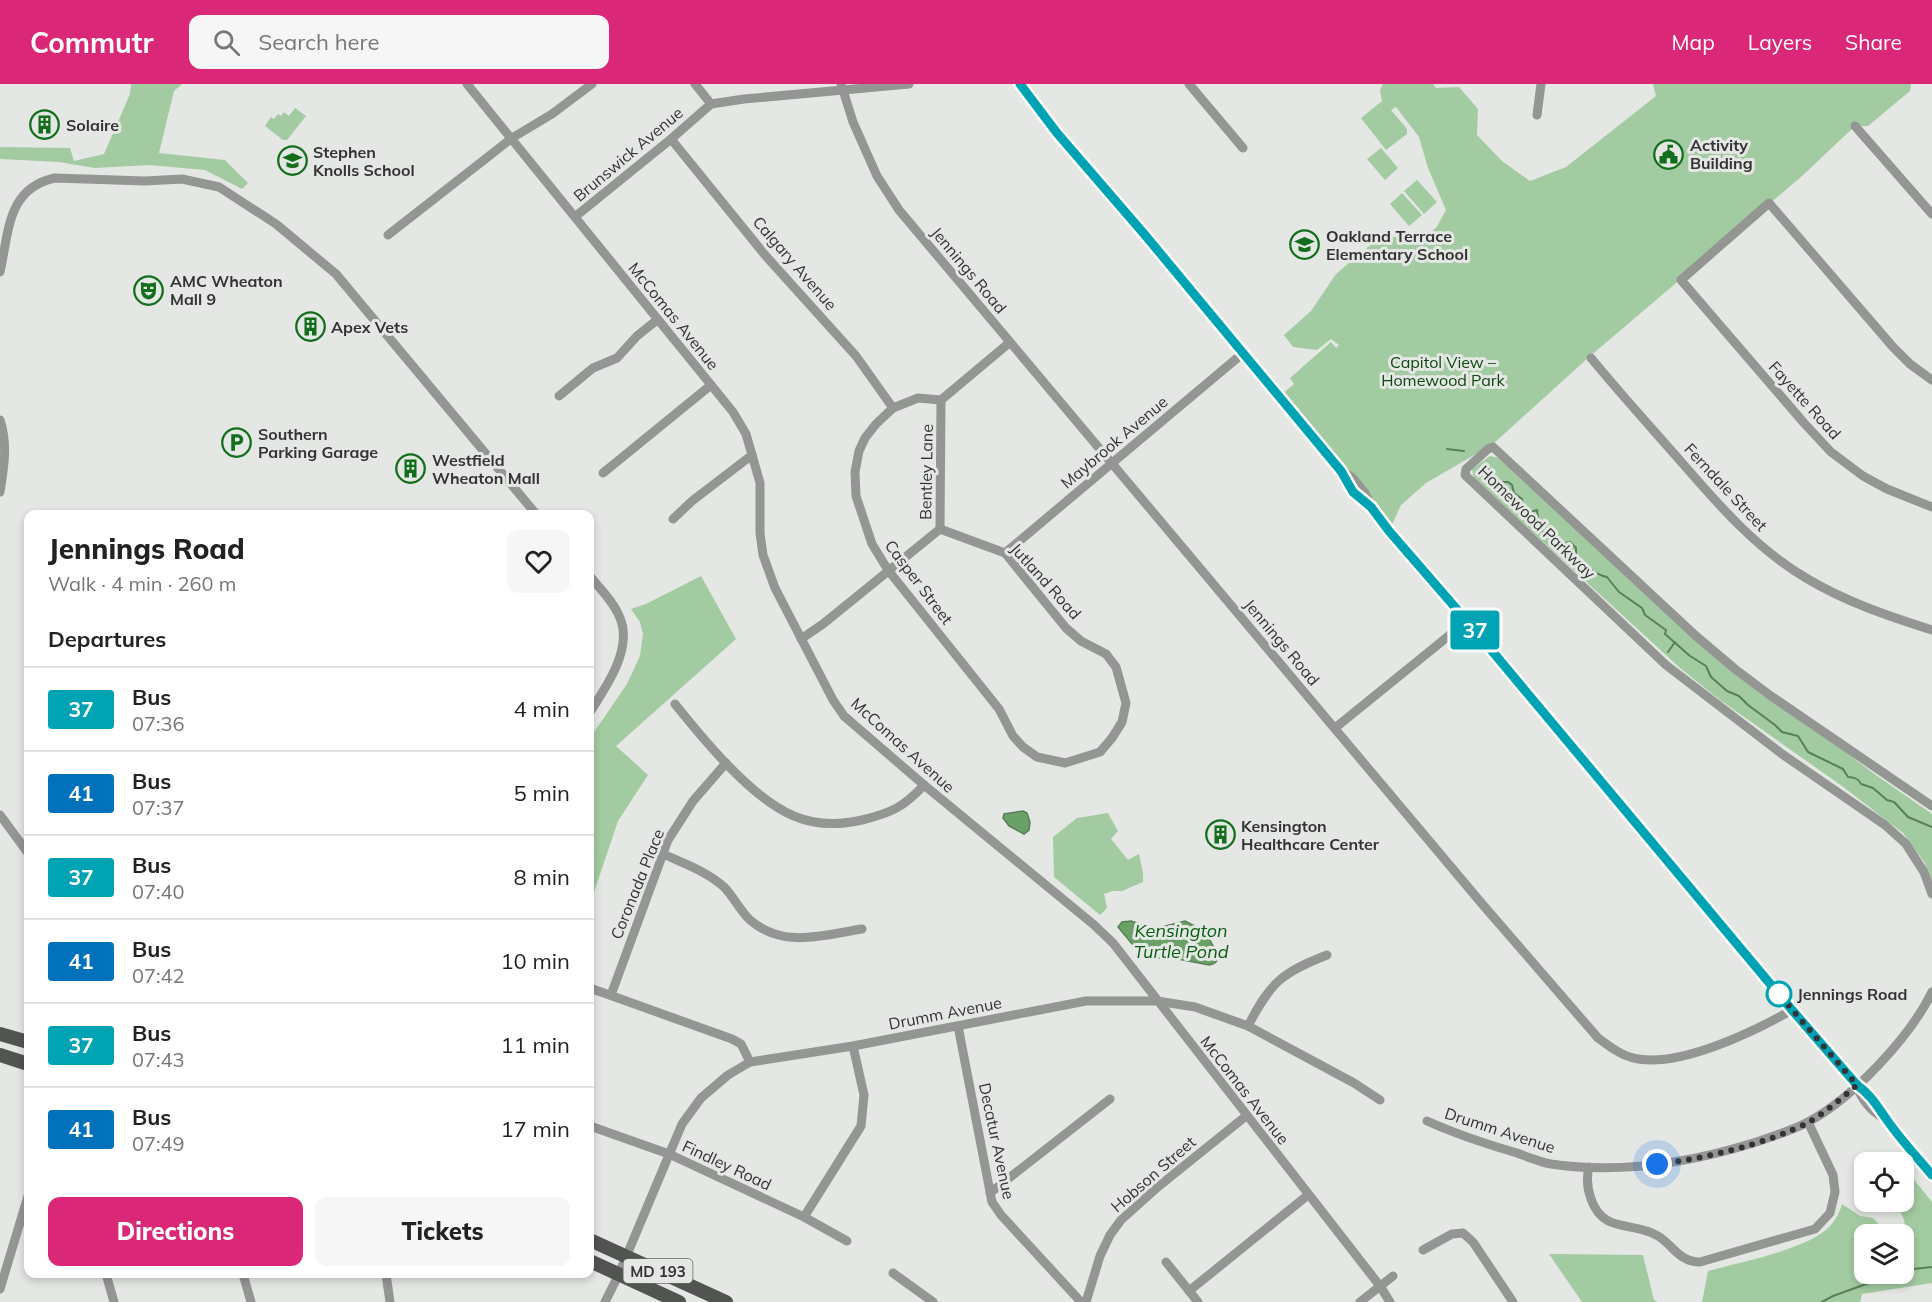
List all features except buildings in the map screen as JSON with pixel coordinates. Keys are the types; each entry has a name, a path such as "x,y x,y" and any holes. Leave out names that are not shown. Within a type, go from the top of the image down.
{"main road":[{"path":"0,1034 24,1041"},
{"path":"0,1055 24,1063"},
{"name":"MD 193","path":"594,1242 726,1302"},
{"name":"MD 193","path":"594,1263 679,1302"}],"street":[{"name":"McComas Avenue","path":"467,84 733,412 746,434 760,483 760,533 763,555 775,588 833,700 844,716 1113,943 1380,1286 1390,1302"},
{"path":"388,235 512,138 552,114 592,84"},
{"path":"695,84 711,104 842,87 909,84"},
{"path":"1020,84 1057,133 1341,471 1353,492 1371,507 1857,1085 1862,1098 1874,1112 1886,1119 1932,1175"},
{"path":"1189,84 1243,148"},
{"path":"1537,115 1541,84"},
{"name":"Jennings Road","path":"842,87 853,122 867,154 893,202 1483,905 1598,1038 1631,1058 1665,1059 1730,1042 1792,1010"},
{"name":"Brunswick Avenue","path":"576,216 711,104"},
{"path":"1855,126 1932,214"},
{"name":"Calgary Avenue","path":"671,139 765,255 856,356 894,408"},
{"path":"0,272 17,203 30,187 44,180 56,178 182,180 219,187 276,224 336,274 533,510"},
{"name":"Fayette Road","path":"1932,380 1910,364 1893,347 1769,203 1681,280 1800,420 1831,452 1863,476 1887,489 1932,507"},
{"path":"560,396 593,368 617,358 637,336 657,320"},
{"name":"Bentley Lane","path":"801,639 823,624 940,529 941,400 1009,342"},
{"name":"Maybrook Avenue","path":"1005,552 1242,354"},
{"name":"Ferndale Street","path":"1591,358 1695,478 1755,541 1805,578 1844,598 1932,630"},
{"path":"603,473 711,385"},
{"name":"Casper Street","path":"941,400 918,398 894,408 876,424 865,438 859,451 855,472 856,496 862,519 872,544 888,570 999,709 1013,736 1023,747 1037,757 1048,761"},
{"path":"0,420 6,454 0,492"},
{"name":"Homewood Parkway","path":"1932,806 1735,669 1696,636 1492,447 1488,448 1466,469 1465,475 1666,666 1782,754 1886,825 1906,844 1924,872 1932,894"},
{"path":"673,519 752,455"},
{"name":"Jutland Road","path":"940,529 1005,552 1066,628 1081,641 1106,654 1116,667 1126,703 1122,722 1112,738 1100,752 1065,763 1048,761"},
{"path":"594,581 620,617 624,633 620,654 606,687 594,706"},
{"path":"1335,728 1467,621"},
{"path":"675,704 726,763 766,799 793,816 817,823 851,822 885,814 909,802 924,785"},
{"name":"Coronada Place","path":"611,995 668,840 693,801 726,763"},
{"path":"0,815 24,848"},
{"path":"663,854 710,877 724,887 749,919 767,932 784,938 802,939 862,928"},
{"path":"1248,1026 1261,1000 1273,985 1294,969 1327,955"},
{"path":"594,989 732,1039 741,1044 750,1062"},
{"name":"Drumm Avenue","path":"1427,1121 1468,1138 1547,1162 1589,1167 1676,1162 1730,1150 1808,1122 1857,1085 1894,1048 1914,1023 1932,992"},
{"name":"Drumm Avenue","path":"605,1302 682,1124 701,1098 728,1075 750,1062 853,1046 1086,1001 1157,1001 1210,1012 1248,1026 1354,1083 1380,1100"},
{"name":"Decatur Avenue","path":"958,1026 992,1202 1001,1215 1081,1302"},
{"path":"804,1217 861,1126 864,1095 853,1046"},
{"path":"990,1193 1110,1099"},
{"name":"Hobson Street","path":"1086,1302 1100,1256 1110,1235 1121,1220 1159,1186 1246,1116"},
{"path":"1589,1167 1587,1177 1589,1192 1594,1207 1602,1217 1620,1226 1651,1232 1660,1237 1675,1253 1687,1260 1700,1262 1815,1229 1830,1213 1835,1192 1833,1175 1808,1122"},
{"name":"Findley Road","path":"594,1127 669,1154 804,1217 847,1241"},
{"path":"1190,1291 1308,1195"},
{"path":"0,1289 24,1209"},
{"path":"1423,1250 1452,1234 1463,1233 1473,1242 1513,1302"},
{"path":"1166,1262 1198,1302"},
{"path":"893,1273 933,1302"},
{"path":"1360,1302 1394,1276"},
{"path":"107,1278 114,1302"},
{"path":"244,1278 251,1302"},
{"path":"387,1278 390,1302"}],"green space":[{"path":"131,84 182,84 174,91 159,153 225,160 248,183 242,189 205,170 149,165 95,168 59,162 0,159 0,147 70,148 74,161 104,154 130,94"},
{"name":"Capitol View – Homewood Park","path":"1383,84 1433,84 1436,88 1459,87 1478,109 1477,135 1502,161 1530,181 1566,167 1656,96 1653,84 1911,84 1910,91 1868,126 1855,126 1802,176 1589,357 1493,444 1426,483 1401,505 1390,529 1279,397 1294,384 1290,378 1331,342 1336,348 1339,345 1331,339 1317,350 1293,347 1284,335 1311,311 1336,274 1380,237 1423,237 1436,228 1446,210 1428,168 1419,137 1396,107 1391,110 1407,129 1407,134 1386,150 1361,118 1382,101 1380,90"},
{"path":"295,108 306,116 287,140 283,140 265,126 271,117 274,119 278,114 281,116 284,112 289,116"},
{"path":"1381,148 1398,168 1385,180 1367,159"},
{"path":"1417,180 1437,202 1424,214 1404,191"},
{"path":"1402,193 1422,215 1409,226 1390,204"},
{"path":"1490,456 1499,458 1684,629 1873,773 1932,814 1932,880 1925,863 1903,833 1842,786 1720,700 1680,668 1474,479 1472,469"},
{"path":"701,576 736,639 616,746 648,775 618,821 594,892 594,732 627,684 640,656 643,634 640,622 631,609 646,604"},
{"path":"1108,813 1118,831 1111,839 1128,860 1139,854 1143,882 1122,891 1104,894 1107,908 1100,915 1054,877 1053,837 1077,818"},
{"path":"1914,1180 1932,1202 1932,1283 1862,1294 1860,1302 1702,1302 1708,1271 1774,1254 1808,1241 1831,1225 1842,1204 1860,1216 1873,1218 1879,1224 1854,1224 1854,1284 1914,1284 1914,1224 1903,1224 1901,1212 1914,1212"},
{"path":"1549,1254 1643,1255 1654,1300 1658,1302 1582,1302"}],"water":[{"path":"1023,811 1027,813 1030,822 1029,830 1024,834 1009,826 1003,818 1004,814"},
{"name":"Kensington Turtle Pond","path":"1131,921 1154,929 1185,921 1205,931 1218,955 1217,961 1209,965 1173,958 1148,958 1138,951 1118,927 1122,922"}],"waterway":[{"path":"1447,449 1464,451"},
{"path":"1486,465 1498,482 1508,482 1512,485 1514,493 1522,499 1522,502 1511,501 1528,513 1537,510 1538,518 1535,526 1539,531 1552,533 1560,544 1570,542 1576,548 1576,556 1594,572 1607,577 1619,592 1642,608 1645,615 1666,630 1665,634 1690,656 1706,666 1711,677 1727,691 1739,696 1782,732 1798,736 1808,752 1843,769 1848,777 1873,788 1887,800 1894,802 1908,817 1932,827"},
{"path":"1668,652 1675,642"},
{"path":"1914,1269 1932,1267"},
{"path":"1822,1302 1866,1284"}],"bus line":[{"name":"37","path":"1020,84 1057,133 1341,471 1353,492 1371,507 1792,1010 1857,1085 1867,1092 1880,1107 1886,1119 1932,1175"}],"place":[{"name":"Solaire","path":"45,125"},
{"name":"Activity Building","path":"1669,154"},
{"name":"Stephen Knolls School","path":"292,161"},
{"name":"Oakland Terrace Elementary School","path":"1305,245"},
{"name":"AMC Wheaton Mall 9","path":"149,290"},
{"name":"Apex Vets","path":"310,327"},
{"name":"Southern Parking Garage","path":"237,443"},
{"name":"Westfield Wheaton Mall","path":"411,469"},
{"name":"Kensington Healthcare Center","path":"1220,835"},
{"name":"Jennings Road","path":"1779,994"}],"route":[{"path":"1657,1164 1730,1150 1774,1136 1808,1122 1857,1085 1777,992 1779,994"}]}
